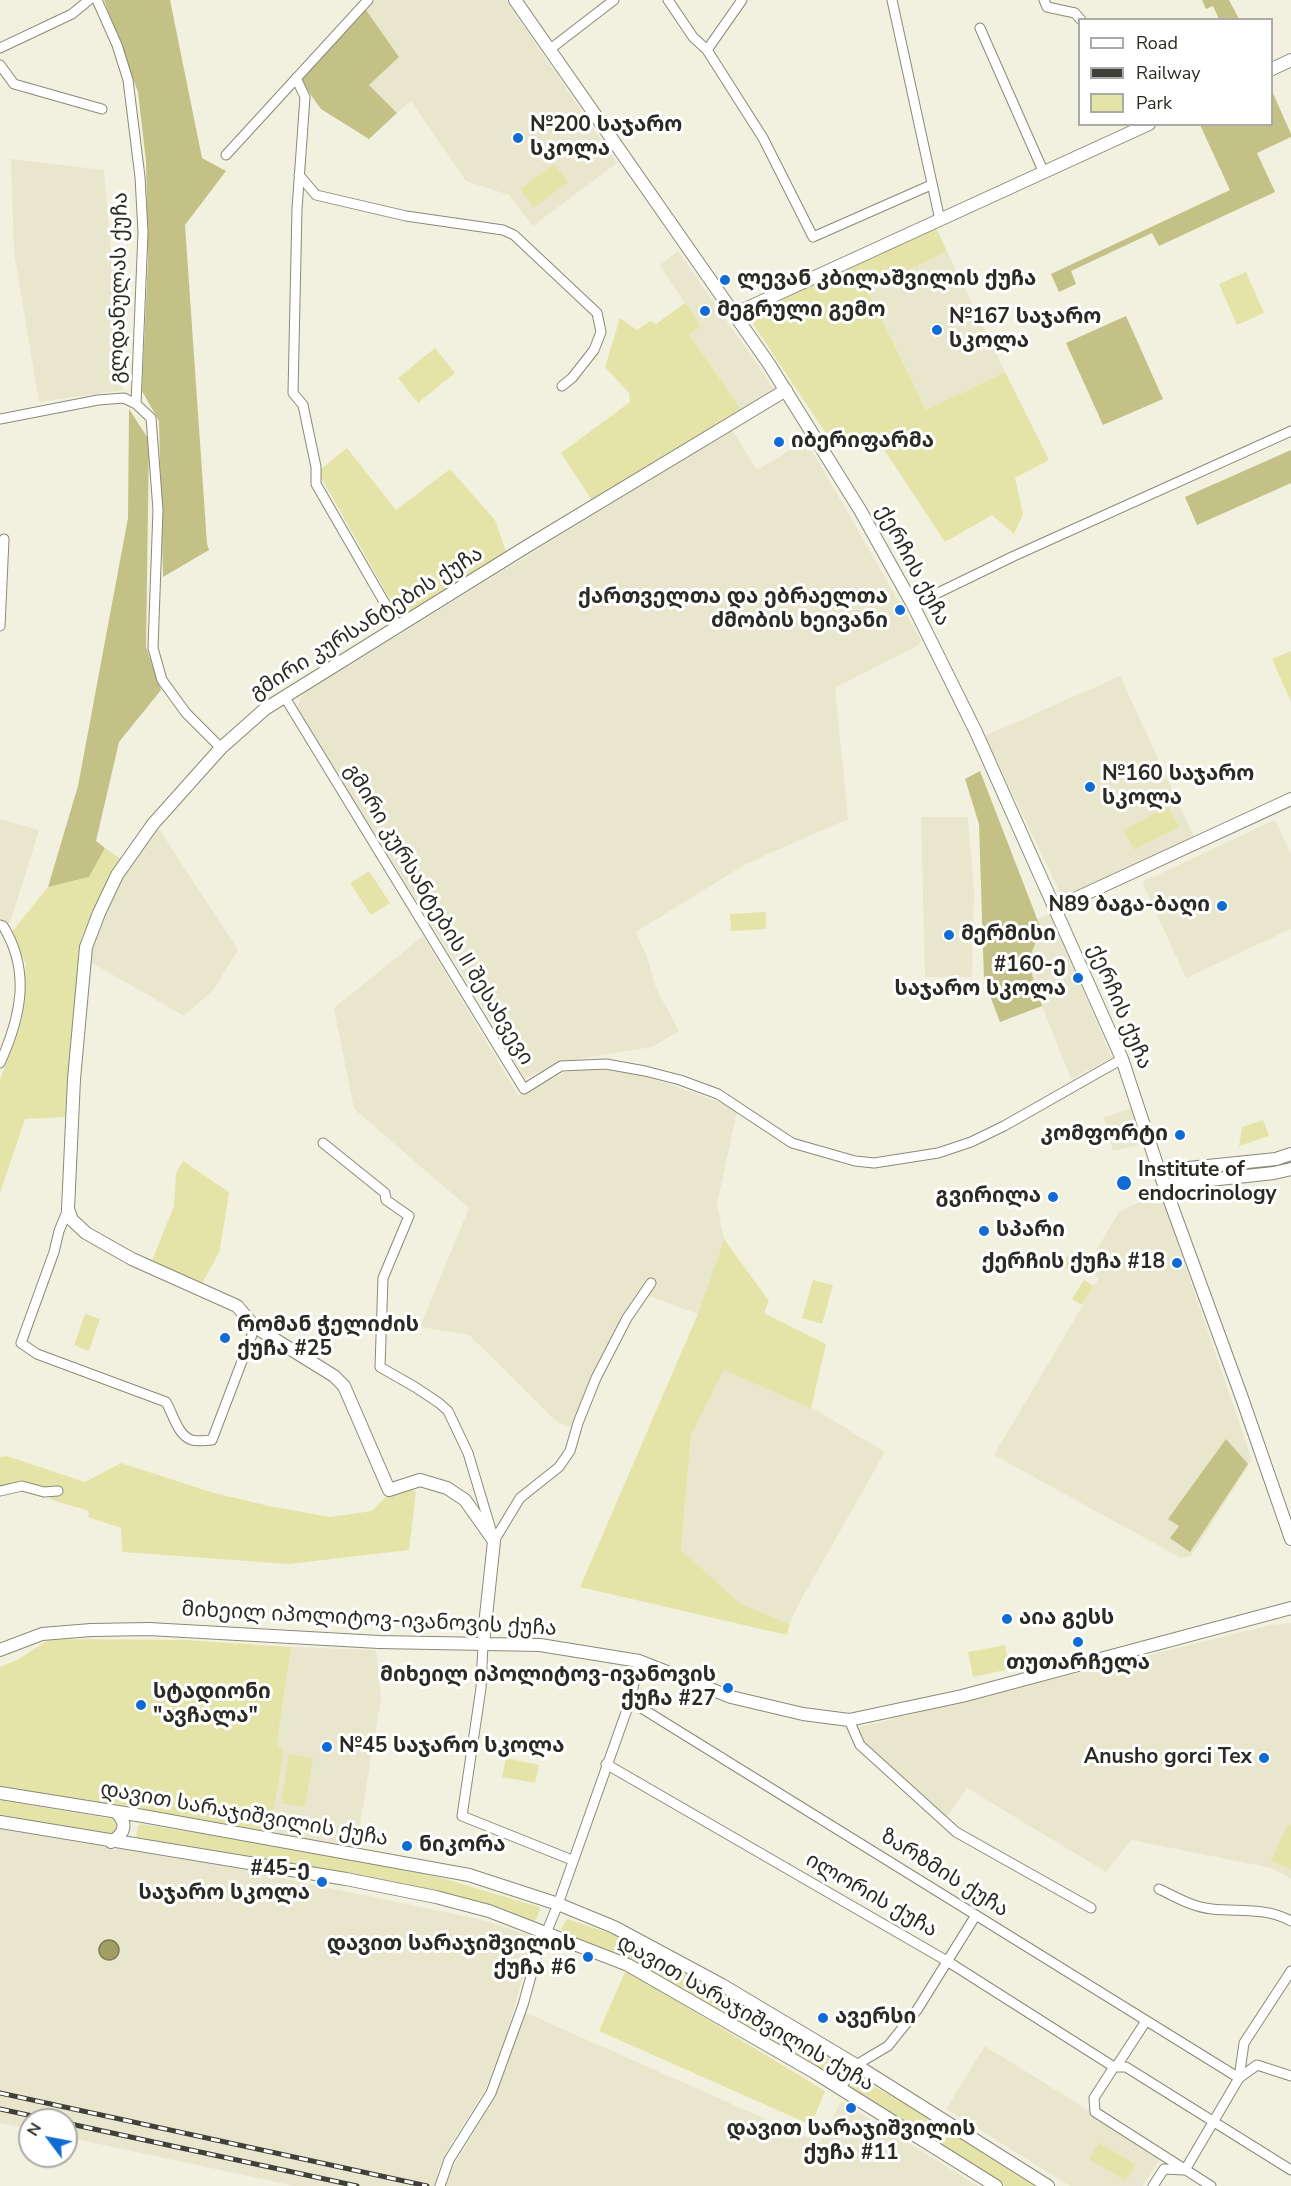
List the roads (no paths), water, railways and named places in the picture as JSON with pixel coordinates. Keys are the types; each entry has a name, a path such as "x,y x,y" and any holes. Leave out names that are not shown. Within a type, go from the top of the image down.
{"main road":[{"path":"515,0 786,390"},
{"path":"1273,69 1291,60"},
{"path":"734,314 1044,173 1131,128"},
{"name":"გმირი კურსანტების ქუჩა","path":"68,1209 74,1079 86,947 117,875 153,824 221,748 265,709 786,390"},
{"name":"ქერჩის ქუჩა","path":"786,390 860,510 913,605 976,732 1122,1059 1159,1171 1291,1539"},
{"path":"1055,908 1291,799"},
{"path":"1159,1171 1276,1159 1291,1154"},
{"path":"1213,1165 1214,1179"},
{"path":"1164,1185 1274,1173 1291,1169"},
{"path":"68,1209 72,1221 86,1233 140,1262 237,1306 255,1327 334,1376 344,1386 389,1490 420,1480 447,1488 465,1500 494,1541 483,1644"},
{"name":"მიხეილ იპოლიტოვ-ივანოვის ქუჩა","path":"0,1650 42,1634 149,1629 379,1642 540,1645 639,1661 732,1697 803,1714 849,1720 963,1696 1291,1608"},
{"name":"დავით სარაჯიშვილის ქუჩა","path":"0,1793 143,1816 469,1875 558,1904 614,1927 712,1979 856,2065 1048,2186"},
{"path":"111,1842 122,1834 124,1826 122,1818 116,1812"},
{"path":"134,1845 130,1837 130,1828 135,1820 143,1816"},
{"name":"დავით სარაჯიშვილის ქუჩა","path":"0,1822 346,1879 436,1897 489,1911 547,1932 628,1965 814,2072 996,2186"}],"street":[{"path":"0,48 72,14 89,0"},
{"name":"გლდანულას ქუჩა","path":"97,0 117,45 128,80 140,177 143,232 136,404"},
{"path":"226,155 368,0"},
{"path":"549,50 614,0"},
{"path":"668,0 693,37 707,50 763,138 813,237 931,185"},
{"path":"707,50 742,0"},
{"path":"892,0 940,220"},
{"path":"1044,0 1047,7 1075,13 1079,18"},
{"path":"980,28 1044,173"},
{"path":"0,67 14,84 102,109"},
{"path":"296,78 305,97 297,209 292,393 303,405 316,467 316,484 398,626"},
{"path":"299,175 316,195 406,216 503,230 514,235 597,312 601,332 594,351 572,378 562,386"},
{"path":"297,209 316,195"},
{"path":"0,419 98,400 124,398 136,404 151,418 158,510 153,648 162,680 186,713 221,748"},
{"path":"913,605 1014,556 1291,431"},
{"path":"0,626 4,539"},
{"name":"გმირი კურსანტების II შესახვევი","path":"284,696 524,1089 561,1066 606,1064 645,1071 680,1080 718,1094 792,1143 855,1161 874,1163 938,1153 971,1142 1122,1059"},
{"path":"0,925 9,936 20,974 19,1009 11,1038 0,1063"},
{"path":"323,1143 386,1193 386,1200 409,1216 383,1278 380,1367 440,1403 448,1411 468,1453 494,1541"},
{"path":"68,1209 58,1231 54,1252 21,1343 37,1354 166,1402 179,1431 192,1440 212,1440 255,1327"},
{"path":"494,1541 520,1498 559,1467 570,1451 578,1423 596,1378 627,1318 651,1283"},
{"path":"0,1491 22,1486 45,1492 58,1491"},
{"path":"483,1644 481,1688 462,1816 572,1860"},
{"path":"440,2186 449,2160 491,2093 523,2005 536,1958 558,1904 630,1701 639,1661"},
{"name":"ზარზმის ქუჩა","path":"630,1701 1239,2078"},
{"path":"849,1720 860,1745 956,1832 1091,1908"},
{"name":"ილორის ქუჩა","path":"606,1764 947,1961 1115,2067 1126,2067 1291,2170"},
{"path":"1159,1889 1191,1905 1212,1909 1249,1909 1282,1916 1291,1921"},
{"path":"840,2089 856,2065 888,2046 917,2010 976,1915"},
{"path":"1185,2170 1239,2078 1244,2043 1291,1971"},
{"path":"1146,2021 1094,2098 1095,2112 1211,2186"},
{"path":"1239,2078 1257,2065 1291,2076"},
{"path":"1153,2186 1164,2169 1185,2170"}],"railway":[{"path":"0,2093 427,2186"},
{"path":"0,2109 18,2113"},
{"path":"78,2126 357,2186"}],"place":[{"name":"№200 საჯარო სკოლა","path":"518,138"},
{"name":"ლევან კბილაშვილის ქუჩა","path":"725,280"},
{"name":"მეგრული გემო","path":"705,311"},
{"name":"№167 საჯარო სკოლა","path":"937,330"},
{"name":"იბერიფარმა","path":"779,442"},
{"name":"ქართველთა და ებრაელთა ძმობის ხეივანი","path":"900,610"},
{"name":"№160 საჯარო სკოლა","path":"1090,787"},
{"name":"N89 ბაგა-ბაღი","path":"1222,906"},
{"name":"მერმისი","path":"949,935"},
{"name":"#160-ე საჯარო სკოლა","path":"1078,978"},
{"name":"კომფორტი","path":"1180,1135"},
{"name":"Institute of endocrinology","path":"1124,1183"},
{"name":"გვირილა","path":"1053,1197"},
{"name":"სპარი","path":"984,1231"},
{"name":"ქერჩის ქუჩა #18","path":"1177,1263"},
{"name":"რომან ჭელიძის ქუჩა #25","path":"225,1338"},
{"name":"აია გესს","path":"1007,1619"},
{"name":"თუთარჩელა","path":"1078,1642"},
{"name":"მიხეილ იპოლიტოვ-ივანოვის ქუჩა #27","path":"728,1688"},
{"name":"სტადიონი \"ავჩალა\"","path":"141,1705"},
{"name":"№45 საჯარო სკოლა","path":"327,1747"},
{"name":"Anusho gorci Tex","path":"1264,1758"},
{"name":"ნიკორა","path":"407,1846"},
{"name":"#45-ე საჯარო სკოლა","path":"322,1882"},
{"name":"დავით სარაჯიშვილის ქუჩა #6","path":"588,1957"},
{"name":"ავერსი","path":"823,2018"},
{"name":"დავით სარაჯიშვილის ქუჩა #11","path":"851,2108"}]}
